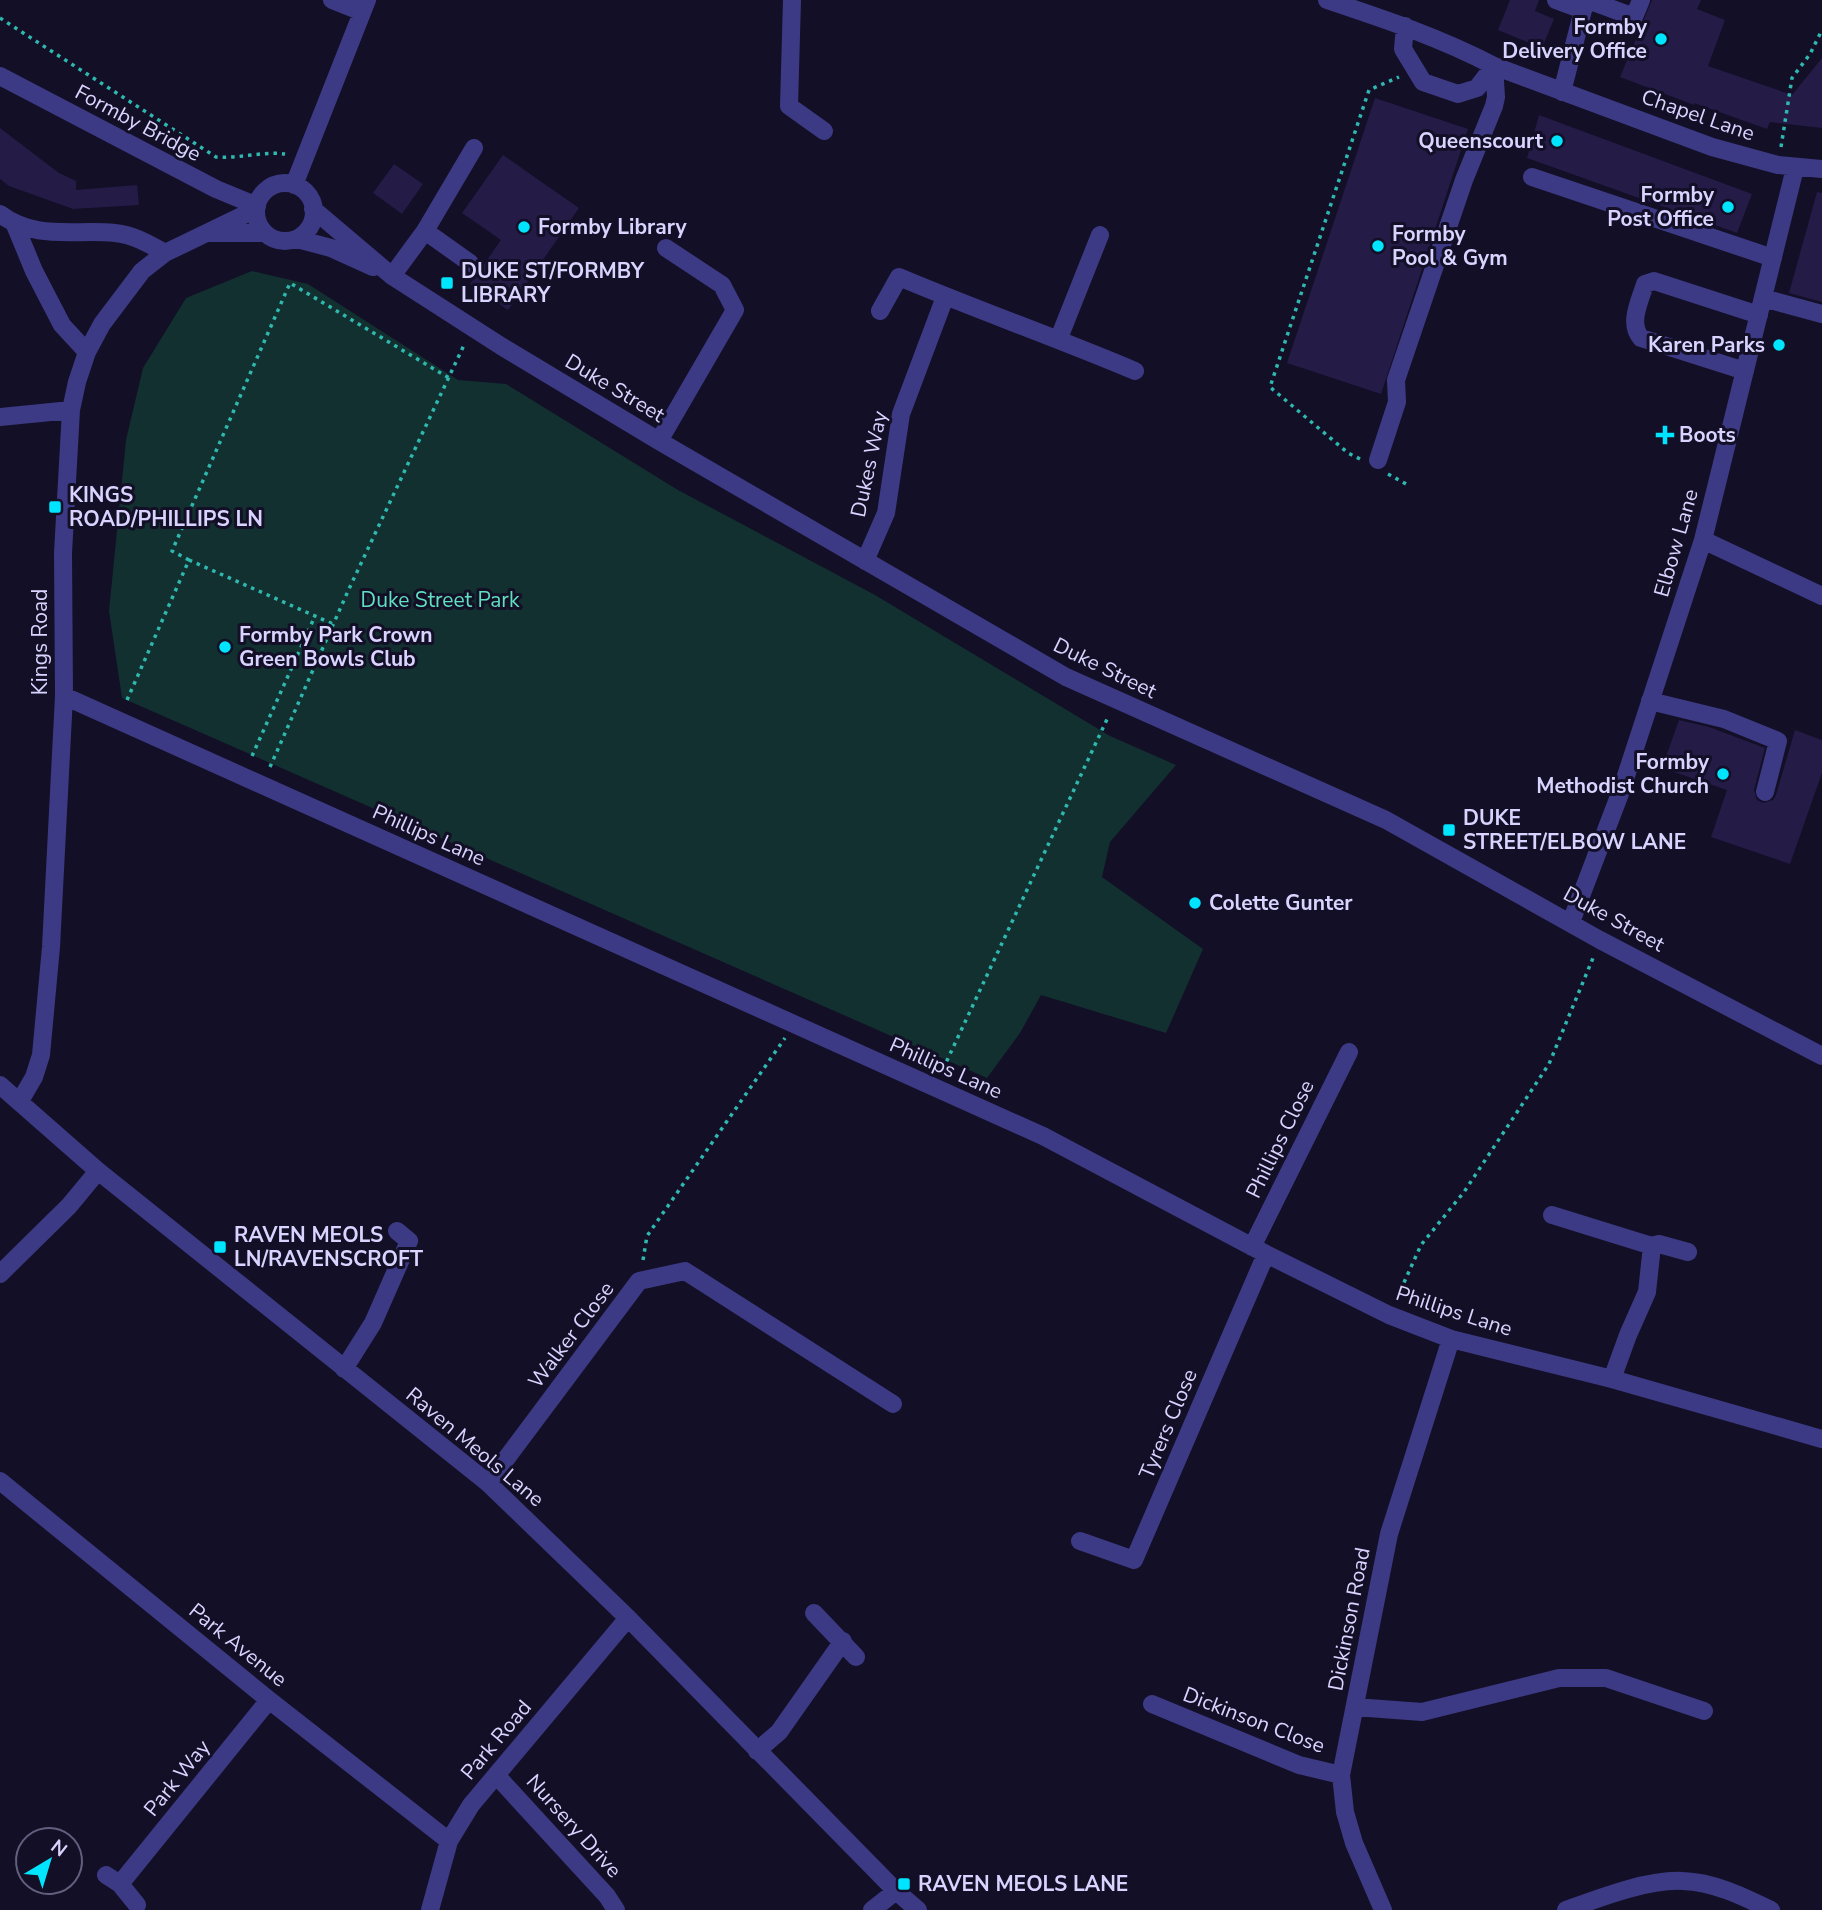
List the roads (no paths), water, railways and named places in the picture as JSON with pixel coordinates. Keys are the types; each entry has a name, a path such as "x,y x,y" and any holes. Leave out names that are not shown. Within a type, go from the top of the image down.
{"street":[{"path":"294,185 364,6 332,0"},
{"path":"792,0 789,106 824,131"},
{"path":"1556,0 1586,3 1634,17 1641,0"},
{"name":"Chapel Lane","path":"1338,2 1466,51 1494,66 1712,147 1786,166 1822,169"},
{"path":"1562,92 1586,3"},
{"path":"1405,26 1403,49 1423,82 1458,94 1477,88 1494,66"},
{"path":"1374,464 1397,402 1396,380 1464,180 1494,106 1494,66"},
{"name":"Formby Bridge","path":"0,76 216,189 257,207"},
{"path":"392,276 425,231 474,148"},
{"name":"Elbow Lane","path":"1571,922 1621,791 1703,540 1773,258 1786,166"},
{"path":"1532,177 1773,258"},
{"path":"275,185 294,185 307,194 313,209 310,226 297,239 280,241 264,233 257,218 257,207 267,190 275,185"},
{"name":"Kings Road","path":"20,1101 34,1077 41,1055 51,947 64,696 63,553 71,411 77,382 87,352 122,295 142,271 165,253 257,207"},
{"name":"Duke Street","path":"313,209 392,276"},
{"path":"0,214 15,225 53,233 116,233 140,239 165,253"},
{"path":"15,225 34,271 62,325 87,352"},
{"path":"425,231 470,263"},
{"name":"Kings Road","path":"206,233 264,233"},
{"path":"1059,338 1100,235"},
{"name":"Duke Street","path":"297,239 331,248 392,276 659,441 1066,677 1385,820 1600,940 1822,1056"},
{"path":"659,441 735,310 722,285 666,248"},
{"path":"880,311 899,276 945,297 1059,338 1135,371"},
{"path":"1745,371 1641,338 1635,332 1634,321 1645,284 1654,281 1761,307 1822,314"},
{"name":"Dukes Way","path":"865,561 887,513 901,414 945,297"},
{"path":"0,417 71,411"},
{"path":"1703,540 1822,596"},
{"name":"Phillips Lane","path":"64,696 1043,1136 1389,1315 1451,1339 1612,1379 1822,1439"},
{"path":"1650,701 1724,719 1778,741 1765,792"},
{"name":"Phillips Close","path":"1259,1250 1349,1052"},
{"name":"Raven Meols Lane","path":"0,1085 98,1171 488,1483 628,1618 896,1891 918,1910"},
{"path":"0,1274 69,1206 98,1171"},
{"path":"1552,1215 1652,1246 1659,1244 1688,1252"},
{"path":"344,1368 373,1323 409,1241 397,1231"},
{"path":"1612,1379 1647,1292 1652,1246"},
{"name":"Tyrers Close","path":"1080,1541 1134,1560 1259,1250"},
{"name":"Walker Close","path":"488,1483 639,1281 685,1271 893,1404"},
{"name":"Dickinson Road","path":"1383,1910 1354,1843 1345,1812 1341,1775 1389,1534 1451,1339"},
{"name":"Park Avenue","path":"0,1481 269,1700 449,1841"},
{"path":"814,1613 856,1657"},
{"name":"Park Road","path":"430,1910 449,1841 471,1805 628,1618"},
{"path":"757,1751 779,1732 843,1642"},
{"path":"1355,1707 1422,1712 1559,1678 1606,1678 1704,1711"},
{"name":"Park Way","path":"137,1905 113,1879 269,1700"},
{"name":"Dickinson Close","path":"1152,1704 1299,1765 1341,1775"},
{"name":"Nursery Drive","path":"496,1775 607,1896 616,1910"},
{"path":"1566,1910 1609,1895 1682,1880 1710,1885 1771,1910"},
{"path":"872,1910 896,1891"}],"place":[{"name":"Formby Delivery Office","path":"1661,39"},
{"name":"Queenscourt","path":"1557,141"},
{"name":"Formby Post Office","path":"1728,207"},
{"name":"Formby Library","path":"524,227"},
{"name":"Formby Pool & Gym","path":"1378,246"},
{"name":"DUKE ST/FORMBY LIBRARY","path":"447,283"},
{"name":"Karen Parks","path":"1779,345"},
{"name":"Boots","path":"1665,435"},
{"name":"KINGS ROAD/PHILLIPS LN","path":"55,507"},
{"name":"Formby Park Crown Green Bowls Club","path":"225,647"},
{"name":"Formby Methodist Church","path":"1723,774"},
{"name":"DUKE STREET/ELBOW LANE","path":"1449,830"},
{"name":"Colette Gunter","path":"1195,903"},
{"name":"RAVEN MEOLS LN/RAVENSCROFT","path":"220,1247"},
{"name":"RAVEN MEOLS LANE","path":"904,1884"}],"park label":[{"name":"Duke Street Park","path":"440,600"}]}
